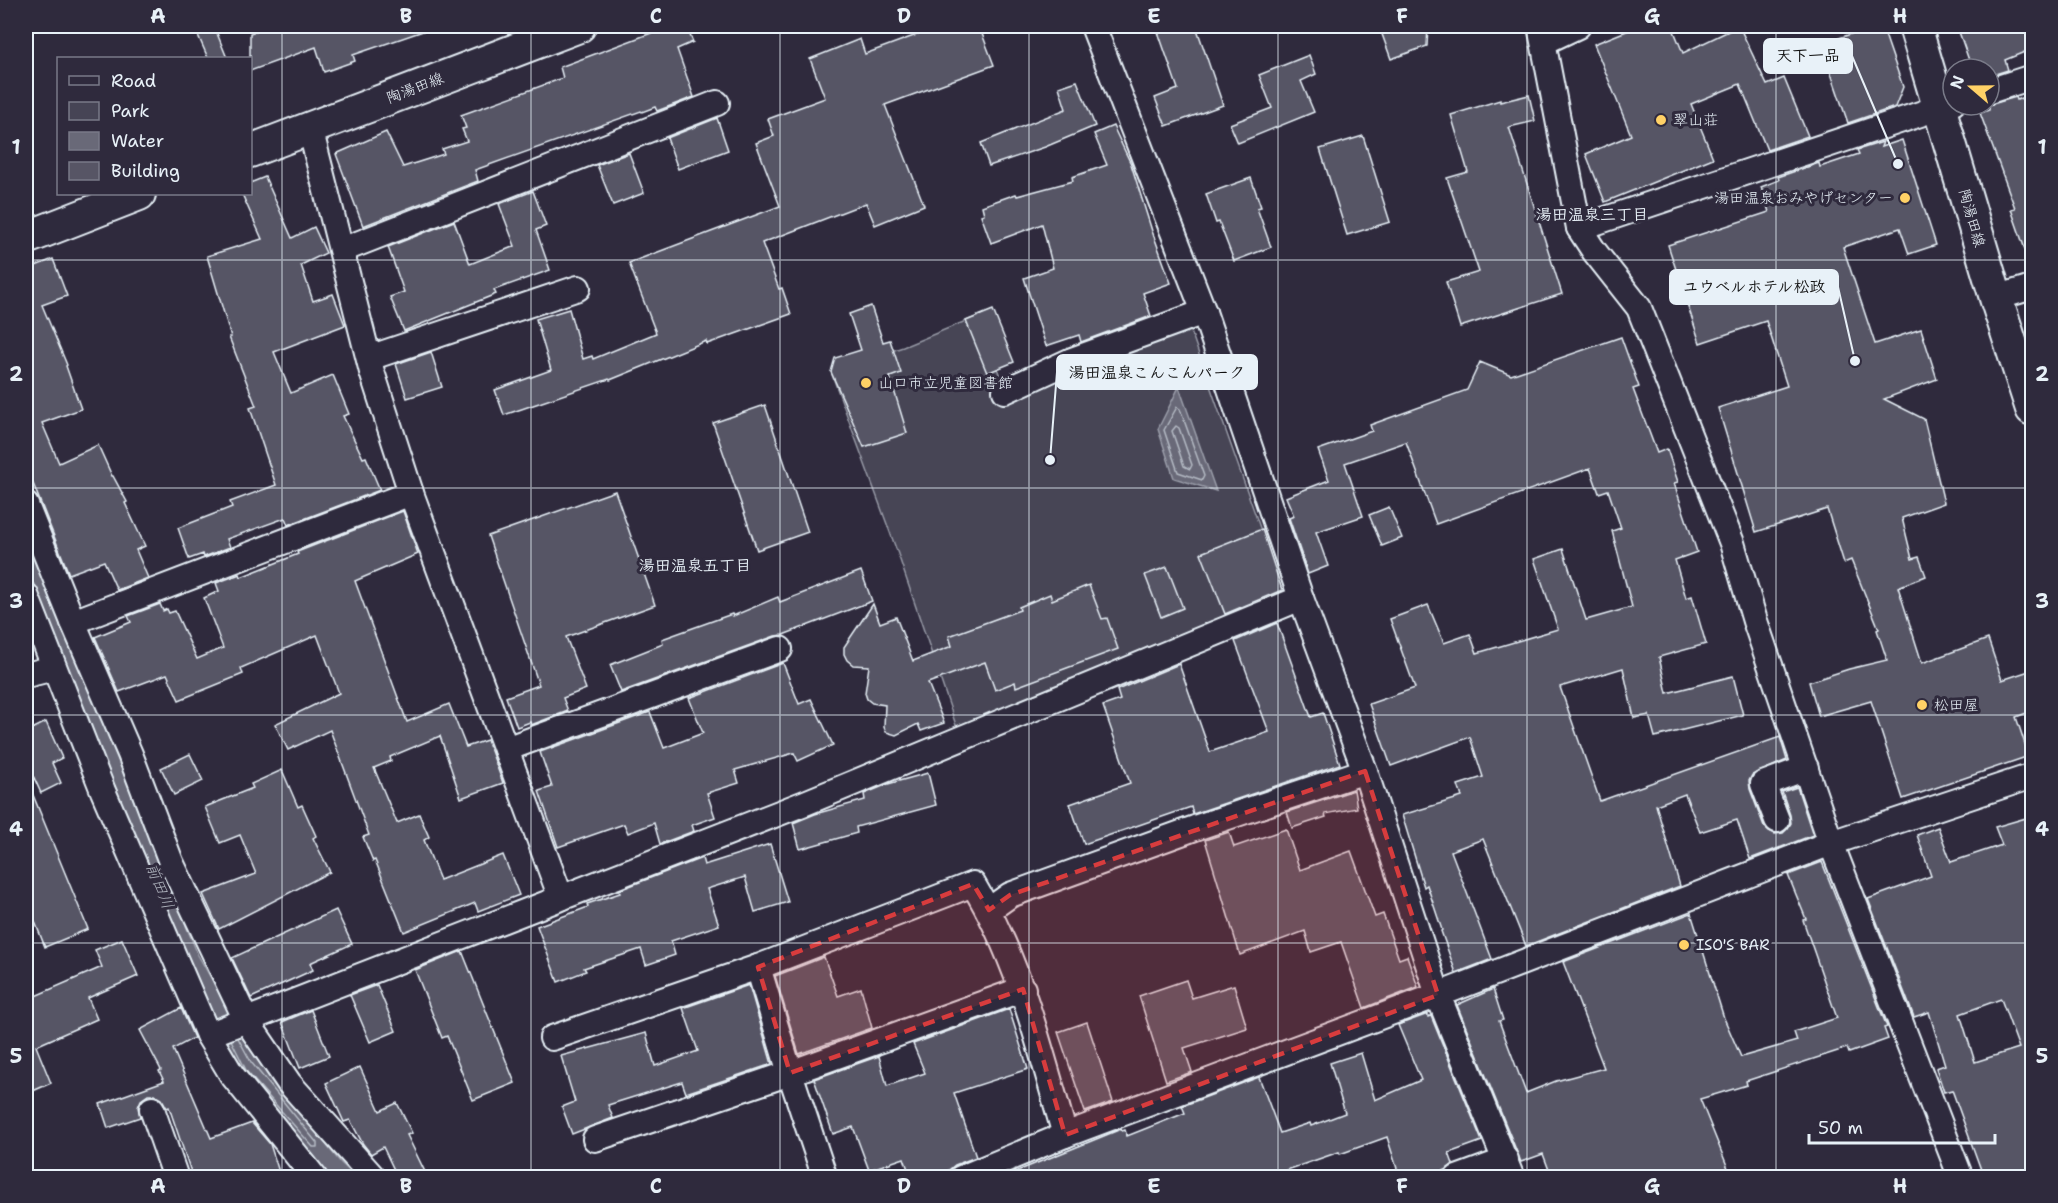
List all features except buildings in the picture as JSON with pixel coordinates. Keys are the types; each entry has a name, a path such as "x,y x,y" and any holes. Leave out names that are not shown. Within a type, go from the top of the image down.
{"main road":[{"name":"陶湯田線","path":"252,150 579,26"},
{"name":"陶湯田線","path":"1916,26 1941,92"},
{"name":"陶湯田線","path":"1949,117 1996,298 2032,409"},
{"path":"26,238 136,195"}],"street":[{"path":"1092,26 1204,312 1301,598 1365,771 1438,995 1509,1169 1457,1178"},
{"path":"1578,26 1542,34 1579,228 1594,251 1640,308 1732,543 1755,621 1831,843 1961,1178"},
{"path":"2001,87 2032,77"},
{"path":"342,250 717,103"},
{"path":"1579,228 1941,107"},
{"path":"310,128 369,358 411,493 561,898"},
{"path":"1996,298 2032,287"},
{"path":"369,358 578,288"},
{"path":"1005,391 1072,360 1204,312"},
{"path":"73,622 411,493"},
{"path":"26,505 130,754 171,862 245,1020 289,1083 374,1178"},
{"path":"26,596 103,791 209,1034 232,1075 315,1178"},
{"path":"209,1034 805,803 1301,598"},
{"path":"506,749 780,649"},
{"path":"26,675 54,668"},
{"path":"1777,820 1763,784 1806,768"},
{"path":"989,910 1010,895 1195,828 1365,771"},
{"path":"961,1178 1065,1135 1438,995 1831,843 2032,776"},
{"path":"552,1038 758,967 973,884 989,910 1023,989 1065,1135"},
{"path":"758,967 825,1178"},
{"path":"595,1139 790,1073 1023,989"},
{"path":"152,1109 177,1178"}],"highlighted area":[{"path":"1365,771 1438,995 1065,1135 1023,989 790,1073 758,967 973,884 989,910 1010,895"}],"green space":[{"path":"978,316 1005,390 1189,326 1284,596 958,731 898,554 831,372 903,347"}],"water":[{"path":"1179,387 1216,491 1174,478 1158,429"},
{"name":"前田川","path":"26,536 198,955 256,1058 341,1163 356,1177 331,1177 242,1075 200,993 26,579"}],"place":[{"name":"翠山荘","path":"1661,120"},
{"name":"天下一品","path":"1898,164"},
{"name":"湯田温泉おみやげセンター","path":"1905,198"},
{"name":"ユウベルホテル松政","path":"1855,361"},
{"name":"山口市立児童図書館","path":"866,383"},
{"name":"湯田温泉こんこんパーク","path":"1050,460"},
{"name":"松田屋","path":"1922,705"},
{"name":"ISO'S BAR","path":"1684,945"}],"district":[{"name":"湯田温泉三丁目","path":"1592,214"},
{"name":"湯田温泉五丁目","path":"695,565"}]}
